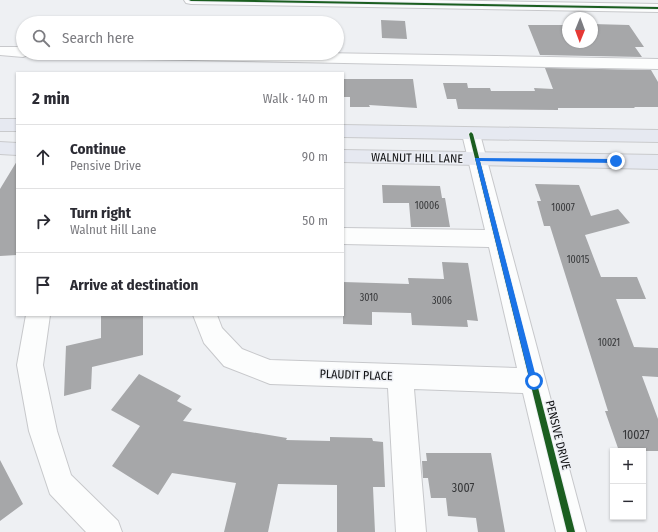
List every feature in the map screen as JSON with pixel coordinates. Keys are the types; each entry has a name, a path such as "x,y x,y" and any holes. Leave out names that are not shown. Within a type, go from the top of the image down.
{"main road":[{"path":"0,125 16,125"},
{"name":"WALNUT HILL LANE","path":"344,131 658,136"},
{"path":"0,148 16,149"},
{"name":"WALNUT HILL LANE","path":"344,156 658,162"}],"street":[{"path":"191,0 648,5"},
{"path":"0,51 16,52"},
{"path":"344,58 658,64"},
{"name":"PENSIVE DRIVE","path":"471,134 571,532"},
{"path":"344,236 497,239"},
{"path":"38,316 30,365 43,431 60,484 107,532"},
{"name":"PLAUDIT PLACE","path":"204,316 213,335 232,358 270,372 534,381"},
{"path":"400,376 411,532"}],"building":[{"path":"381,20 405,21 407,39 382,38"},
{"path":"598,24 629,25 644,47 635,47 642,57 540,55 528,25 562,25 562,48 598,48"},
{"path":"545,68 651,70 658,82 658,107 558,108 558,110 458,109 456,99 447,99 443,83 467,83 468,88 490,88 491,91 535,91 534,88 553,89"},
{"path":"344,79 413,79 417,108 369,105 370,107 350,107 350,97 344,97"},
{"path":"16,163 16,255 0,256 0,189"},
{"path":"535,184 579,185 591,216 618,209 630,223 585,235 601,277 637,277 646,299 616,299 634,347 658,348 658,377 642,376 658,419 658,451 646,451 646,448 618,448 605,411 608,411 550,226 544,226 537,201 541,201"},
{"path":"382,185 440,186 442,198 445,198 450,227 411,227 409,203 383,203"},
{"path":"442,262 468,263 478,321 467,320 468,327 412,325 411,313 372,312 372,325 343,324 344,282 409,284 408,278 444,279"},
{"path":"101,316 143,316 143,355 92,367 91,389 64,396 66,346 101,338"},
{"path":"139,374 181,396 177,401 192,409 183,421 287,438 286,440 330,441 330,437 372,438 373,441 383,442 385,487 373,487 375,532 337,532 337,485 278,484 268,532 224,532 236,483 172,473 158,495 112,466 140,426 111,410"},
{"path":"426,453 491,453 505,532 478,532 476,518 448,516 446,498 431,498 428,478 423,478 422,461 427,461"},
{"path":"0,460 23,504 0,521"}],"cycle path":[{"path":"191,0 658,8"},
{"path":"471,134 571,532"}],"route":[{"path":"534,381 477,159 616,161"}]}
